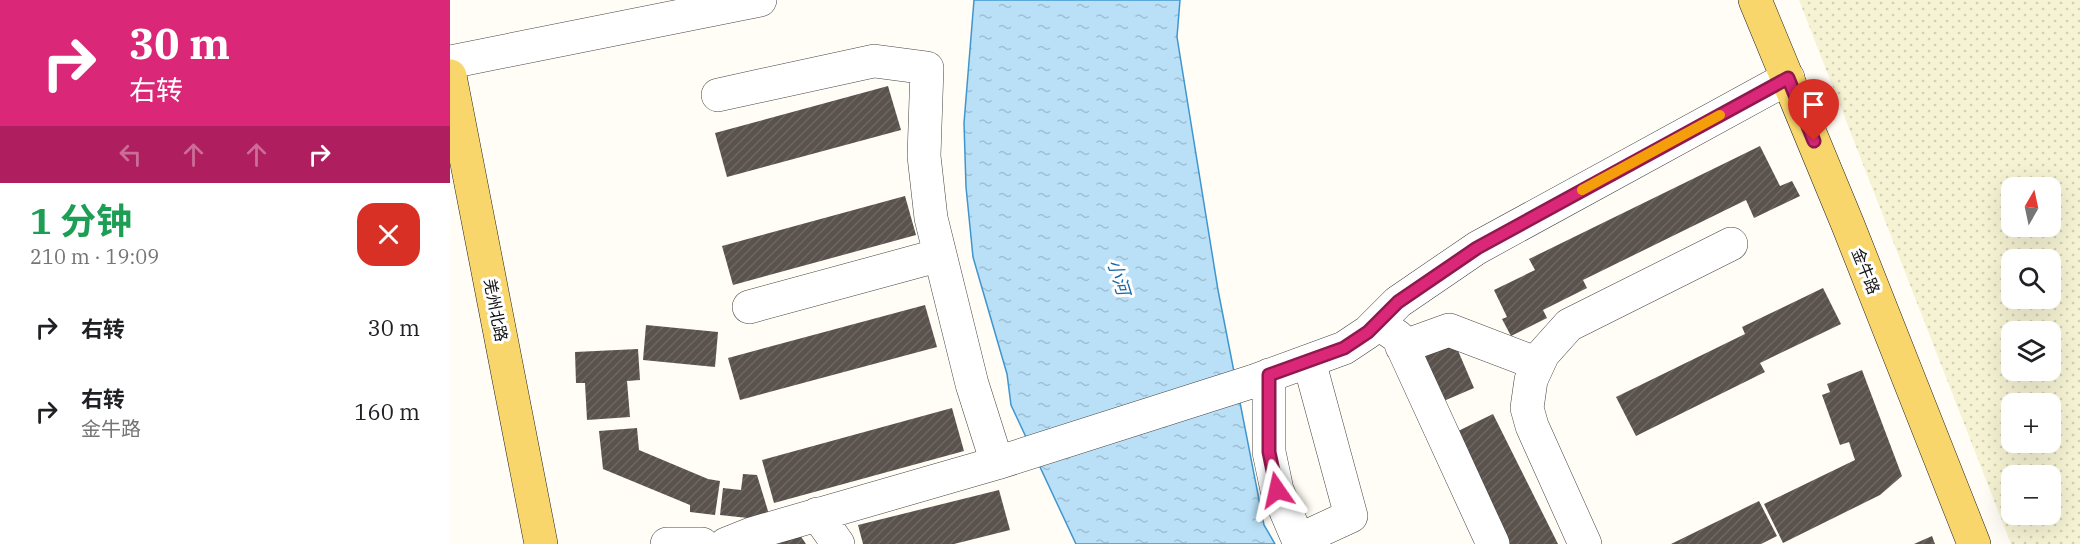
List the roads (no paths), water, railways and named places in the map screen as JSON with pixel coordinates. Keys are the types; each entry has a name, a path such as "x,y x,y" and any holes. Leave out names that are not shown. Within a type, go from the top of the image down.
{"main road":[{"name":"金牛路","path":"1755,0 1974,544"},
{"name":"羌州北路","path":"450,76 541,544"},
{"name":"羌州北路","path":"450,172 523,544"}],"street":[{"path":"450,62 760,0"},
{"path":"718,94 874,61 927,68 924,156 931,218 972,384 997,463"},
{"path":"726,544 817,514 997,463 1262,378 1344,348 1378,322 1398,302 1477,248 1788,78"},
{"path":"1585,544 1532,426 1527,408 1531,380 1538,364 1543,354 1569,325 1731,244"},
{"path":"749,307 940,255"},
{"path":"1378,322 1398,337 1493,544"},
{"path":"1402,347 1449,330 1538,364"},
{"path":"1262,378 1269,452 1277,490 1300,542 1351,516 1310,361"},
{"path":"817,514 838,544"},
{"path":"667,544 702,544"}],"water":[{"name":"小河","path":"974,0 1180,0 1177,37 1218,290 1264,525 1275,544 1076,544 1011,405 1007,374 973,257 966,187 964,123"}]}
